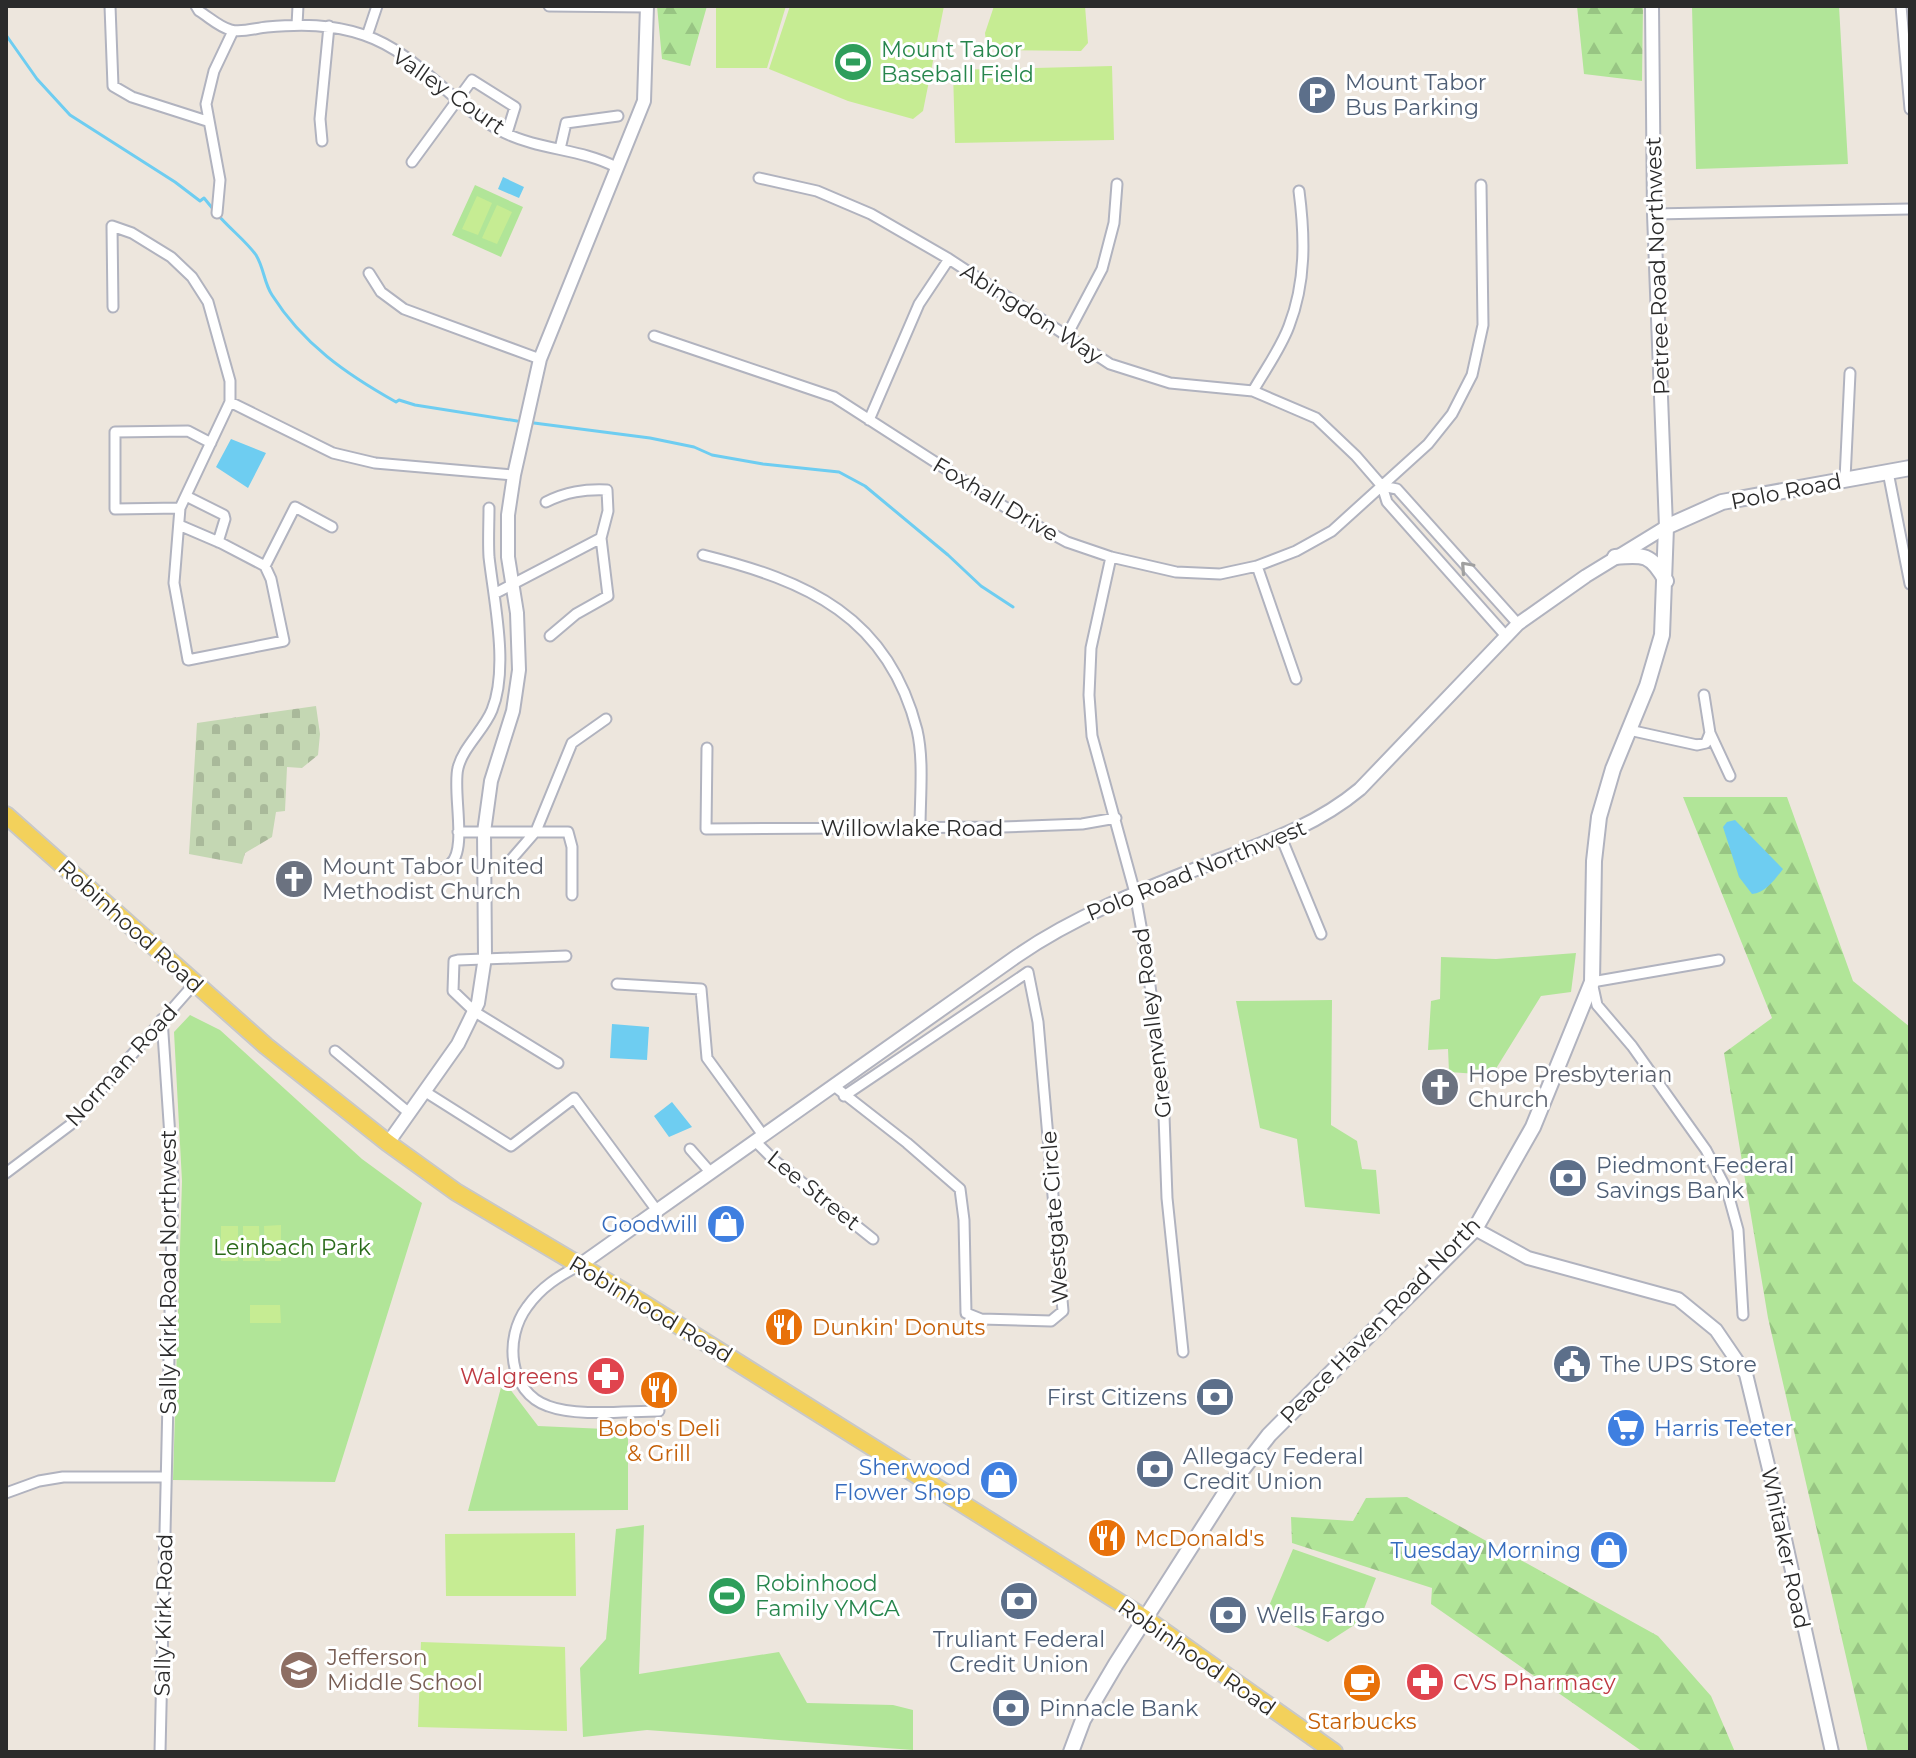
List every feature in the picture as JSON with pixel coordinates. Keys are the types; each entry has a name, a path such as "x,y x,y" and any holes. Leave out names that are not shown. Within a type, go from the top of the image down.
{"main road":[{"name":"Polo Road","path":"1666,527 1722,502 1910,468"},
{"name":"Peace Haven Road North","path":"1071,1752 1083,1720 1116,1664 1231,1484 1269,1435 1475,1229 1533,1127 1592,982 1594,861 1599,817 1613,769 1647,686 1662,635 1666,527"},
{"path":"1615,557 1646,557 1653,561 1666,581"},
{"name":"Robinhood Road","path":"6,815 266,1046 388,1143 456,1192 580,1265 1146,1619 1334,1752"}],"street":[{"path":"110,6 113,86 132,97 207,121"},
{"path":"196,6 233,31 209,86 207,121 220,180 217,213"},
{"path":"297,25 298,6"},
{"path":"367,36 377,6"},
{"path":"388,1143 458,1044 475,1012 485,957 484,832 491,781 513,711 519,670 508,515 514,475 540,359 644,101 647,6 549,6"},
{"name":"Petree Road Northwest","path":"1652,6 1654,214 1666,527"},
{"path":"1901,6 1910,109"},
{"name":"Valley Court","path":"233,31 297,25 329,26 367,36 419,65 456,100 507,133 601,159 616,167"},
{"path":"322,141 320,119 329,26"},
{"path":"412,162 472,80 515,107 507,133"},
{"path":"560,149 566,123 618,116"},
{"name":"Abingdon Way","path":"759,178 817,191 858,208 949,259 1110,364 1170,383 1253,391 1316,418 1356,456 1382,486 1387,502 1506,636"},
{"path":"1066,337 1102,269 1114,223 1117,184"},
{"name":"Foxhall Drive","path":"654,336 834,397 1019,516 1067,542 1111,557 1176,572 1220,574 1257,566 1296,551 1332,531 1428,444 1452,414 1472,375 1483,325 1481,185"},
{"path":"1253,391 1289,327 1302,279 1304,231 1299,191"},
{"path":"1654,214 1910,209"},
{"path":"113,307 112,226 132,233 171,257 192,277 208,302 230,381 230,402 180,508 174,583 188,660 284,641 271,579 265,566 179,525"},
{"path":"869,420 919,304 949,259"},
{"path":"369,273 381,292 404,309 540,359"},
{"path":"1845,479 1850,373"},
{"path":"230,402 333,453 375,463 514,475"},
{"path":"180,508 115,509 115,432 188,431 211,443"},
{"path":"1888,472 1910,584"},
{"name":"Abingdon Way","path":"1382,486 1397,489 1518,624"},
{"path":"546,502 562,494 587,489 607,490 608,511 601,538 608,596 576,614 550,636"},
{"path":"186,496 224,515 218,542"},
{"path":"265,566 295,507 332,527"},
{"path":"420,868 439,869 454,861 458,832 457,769 492,710 497,688 499,637 489,553 489,508"},
{"name":"Polo Road Northwest","path":"580,1265 1017,956 1075,919 1281,837 1324,816 1360,789 1518,624 1615,557 1666,527"},
{"path":"494,594 601,538"},
{"path":"703,555 759,569 825,600 851,617 879,647 898,677 917,732 920,828"},
{"name":"Greenvalley Road","path":"1111,557 1091,648 1089,695 1092,736 1135,893 1146,954 1163,1088 1167,1198 1183,1352"},
{"path":"1257,566 1296,679"},
{"path":"1704,695 1710,733 1730,776"},
{"path":"503,869 536,831 572,743 606,719"},
{"path":"1629,730 1702,745 1709,740 1710,733"},
{"name":"Willowlake Road","path":"707,748 706,829 1082,824 1116,818"},
{"path":"458,832 568,832 572,847 572,895"},
{"path":"1281,837 1321,934"},
{"path":"558,1063 475,1012 453,991 454,961 485,957 566,956"},
{"path":"844,1096 1028,972 1017,956"},
{"path":"1719,960 1592,982 1597,1005 1632,1046 1706,1150 1727,1190 1738,1230 1743,1315"},
{"name":"Westgate Circle","path":"834,1086 960,1189 964,1220 966,1313 981,1319 1051,1321 1063,1311 1038,1022 1028,972"},
{"name":"Norman Road","path":"6,1173 70,1125 195,983"},
{"name":"Lee Street","path":"617,984 701,989 707,1058 774,1160 873,1239"},
{"name":"Sally Kirk Road Northwest","path":"162,1019 173,1181 166,1477"},
{"path":"335,1051 408,1112"},
{"path":"424,1091 511,1146 574,1098 658,1212"},
{"path":"690,1149 711,1173"},
{"name":"Whitaker Road","path":"1475,1229 1528,1258 1678,1299 1716,1330 1746,1374 1832,1752"},
{"path":"580,1265 546,1286 532,1299 520,1318 513,1358 523,1388 536,1401 557,1409 659,1411"},
{"path":"6,1493 39,1481 63,1477 166,1477"},
{"name":"Sally Kirk Road","path":"160,1752 166,1477"}],"green space":[{"path":"657,6 707,6 690,66 662,59"},
{"path":"716,6 786,6 767,68 716,68"},
{"name":"Mount Tabor Baseball Field","path":"790,6 944,6 923,111 913,119 848,101 769,69"},
{"path":"994,6 1085,6 1088,43 1081,51 987,50 985,33"},
{"path":"1577,6 1643,6 1642,81 1584,74"},
{"path":"1692,6 1839,6 1848,164 1696,169"},
{"path":"1112,66 1114,140 955,143 953,70"},
{"path":"475,185 523,207 501,257 452,235"},
{"path":"477,196 492,203 478,235 462,229"},
{"path":"497,205 512,212 497,244 482,238"},
{"path":"316,706 320,734 318,755 302,768 287,767 285,811 276,812 272,837 245,853 242,864 189,854 197,723"},
{"path":"1683,797 1787,797 1853,981 1910,1027 1910,1752 1868,1752 1768,1318 1724,1053 1772,1018"},
{"path":"1576,953 1571,992 1541,996 1492,1075 1449,1072 1448,1049 1428,1050 1431,1001 1440,999 1441,957 1496,959"},
{"path":"1332,1000 1331,1125 1357,1141 1362,1169 1376,1170 1380,1214 1305,1207 1297,1139 1260,1128 1236,1001"},
{"name":"Leinbach Park","path":"190,1015 220,1030 362,1159 422,1203 335,1482 173,1480 182,1181 174,1032"},
{"path":"281,1225 281,1261 265,1261 264,1226"},
{"path":"221,1226 238,1226 238,1261 221,1261"},
{"path":"243,1226 259,1226 260,1261 243,1261"},
{"path":"250,1305 280,1305 281,1323 250,1323"},
{"path":"503,1380 538,1426 628,1430 628,1510 468,1511"},
{"path":"1407,1497 1658,1636 1711,1696 1735,1752 1643,1752 1431,1604 1432,1588 1292,1543 1291,1517 1353,1521 1366,1498"},
{"path":"644,1525 639,1674 779,1652 807,1703 893,1705 913,1710 913,1750 647,1730 583,1737 580,1668 606,1639 616,1529"},
{"path":"575,1533 576,1596 446,1596 445,1534"},
{"path":"1293,1549 1376,1578 1359,1622 1328,1642 1266,1613"},
{"path":"421,1642 565,1647 567,1731 418,1727"}],"water":[{"path":"503,177 524,187 519,198 498,189"},
{"path":"231,439 266,453 248,488 216,467"},
{"path":"1735,820 1783,869 1770,885 1757,893 1752,894 1739,877 1723,827"},
{"path":"612,1024 649,1027 647,1060 610,1058"},
{"path":"672,1102 692,1127 669,1137 654,1116"}],"waterway":[{"path":"6,35 37,79 70,115 200,201 204,198 213,209"},
{"path":"218,215 256,255 269,290 284,313 312,343 343,369 396,402 399,400 517,421"},
{"path":"534,423 650,438 694,447 712,455 763,464 839,472 865,486 981,586 1013,607"}],"place":[{"name":"Mount Tabor Baseball Field","path":"853,62"},
{"name":"Mount Tabor Bus Parking","path":"1317,95"},
{"name":"Mount Tabor United Methodist Church","path":"294,879"},
{"name":"Hope Presbyterian Church","path":"1440,1087"},
{"name":"Piedmont Federal Savings Bank","path":"1568,1178"},
{"name":"Goodwill","path":"726,1224"},
{"name":"Dunkin' Donuts","path":"784,1327"},
{"name":"The UPS Store","path":"1572,1364"},
{"name":"Walgreens","path":"606,1376"},
{"name":"Bobo's Deli & Grill","path":"659,1390"},
{"name":"First Citizens","path":"1215,1397"},
{"name":"Harris Teeter","path":"1626,1428"},
{"name":"Allegacy Federal Credit Union","path":"1155,1469"},
{"name":"Sherwood Flower Shop","path":"999,1480"},
{"name":"McDonald's","path":"1107,1538"},
{"name":"Tuesday Morning","path":"1609,1550"},
{"name":"Robinhood Family YMCA","path":"727,1596"},
{"name":"Truliant Federal Credit Union","path":"1019,1601"},
{"name":"Wells Fargo","path":"1228,1615"},
{"name":"Jefferson Middle School","path":"299,1670"},
{"name":"CVS Pharmacy","path":"1425,1682"},
{"name":"Starbucks","path":"1362,1683"},
{"name":"Pinnacle Bank","path":"1011,1708"}]}
